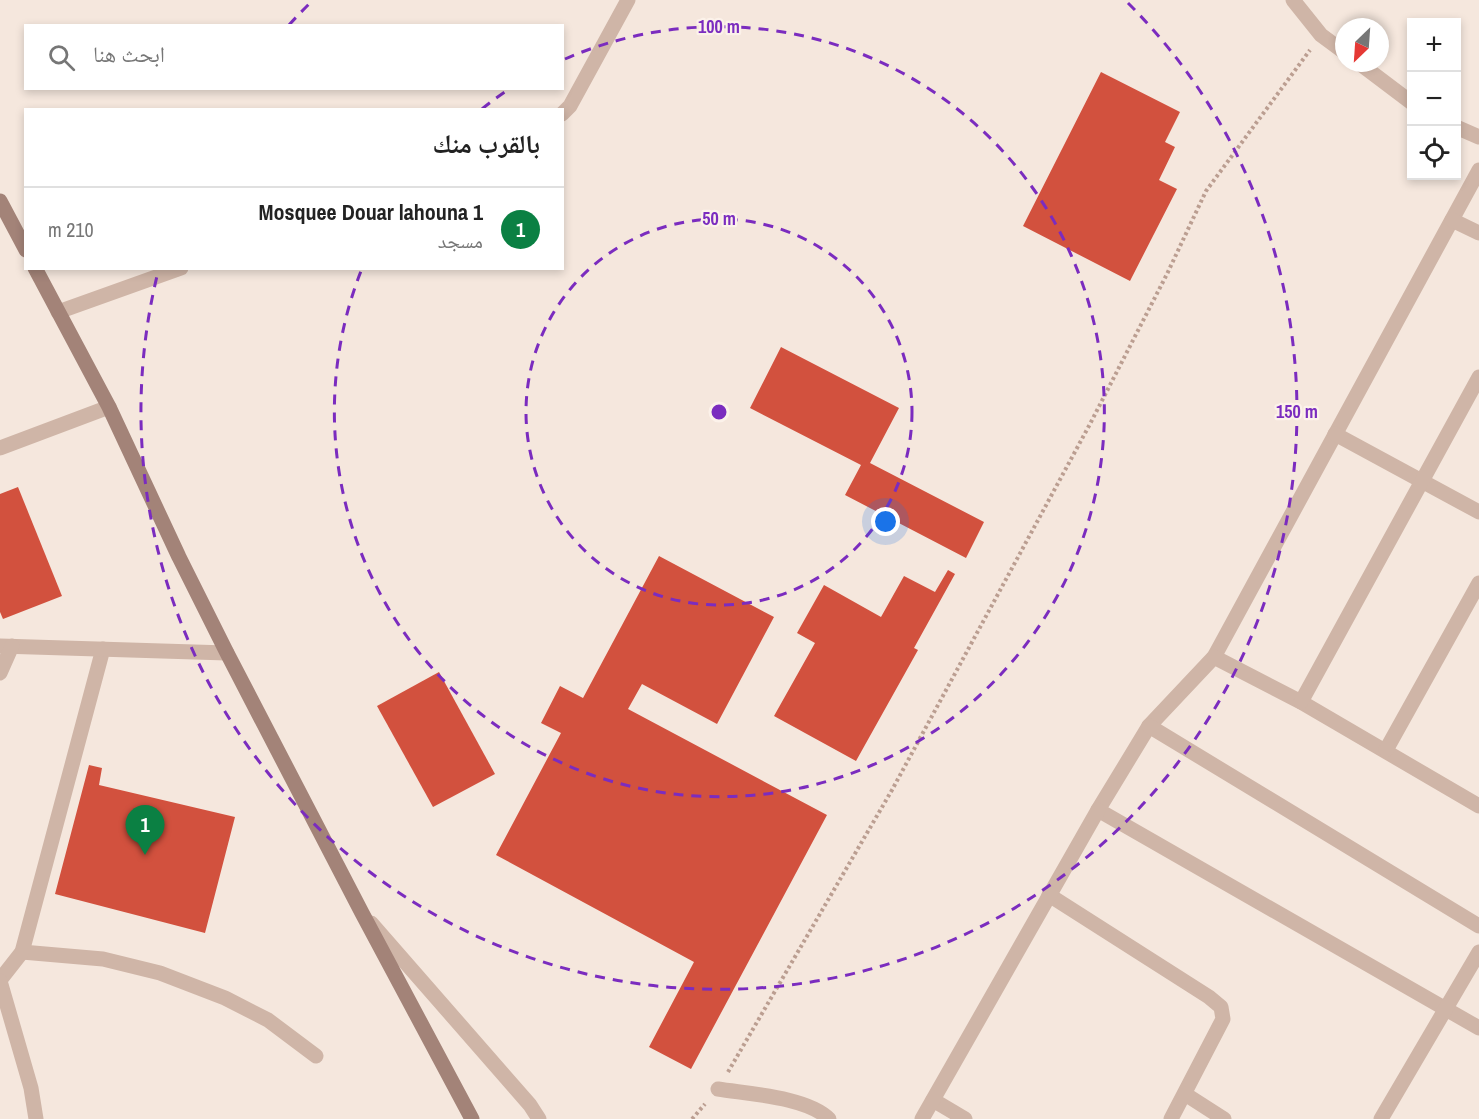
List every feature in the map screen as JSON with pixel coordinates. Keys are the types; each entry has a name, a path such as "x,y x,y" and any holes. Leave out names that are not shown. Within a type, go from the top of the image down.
{"main road":[{"path":"0,201 24,246"},
{"path":"36,270 109,408 227,653 472,1119"}],"street":[{"path":"564,112 570,106 628,0"},
{"path":"1293,0 1321,35 1335,45"},
{"path":"1371,72 1407,99"},
{"path":"1461,129 1479,137"},
{"path":"922,1119 1098,810 1149,726 1214,657 1479,170"},
{"path":"1452,220 1479,234"},
{"path":"58,312 175,270"},
{"path":"1301,702 1479,377"},
{"path":"0,448 109,408"},
{"path":"1335,434 1479,512"},
{"path":"1386,750 1479,582"},
{"path":"0,674 6,646 227,653"},
{"path":"36,1119 31,1088 0,980 22,952 103,649"},
{"path":"1214,657 1301,702 1479,806"},
{"path":"1149,726 1479,926"},
{"path":"1098,810 1479,1028"},
{"path":"1049,895 1209,997 1221,1007 1223,1019 1171,1119"},
{"path":"362,913 530,1106 538,1119"},
{"path":"22,952 103,959 160,973 225,998 268,1020 316,1056"},
{"path":"1381,1119 1479,952"},
{"path":"718,1089 792,1101 813,1107 829,1119"},
{"path":"1185,1094 1224,1119"},
{"path":"933,1100 965,1119"}],"path":[{"path":"692,1119 718,1089 903,769 1090,424 1167,274 1206,191 1321,35"}],"building":[{"path":"1101,72 1180,112 1165,142 1175,147 1159,180 1177,189 1130,281 1023,226"},
{"path":"781,347 899,408 870,463 984,522 966,558 845,495 861,465 750,408"},
{"path":"18,487 62,596 3,619 0,612 0,494"},
{"path":"659,556 774,617 717,724 642,684 628,709 827,815 691,1069 649,1047 694,962 496,855 561,733 541,723 560,686 583,698"},
{"path":"948,570 955,574 914,648 918,650 856,761 774,716 815,643 797,633 824,585 881,617 904,576 935,592"},
{"path":"439,672 495,774 433,807 377,706"},
{"path":"89,765 102,768 99,785 235,817 205,933 55,894"}],"place":[{"name":"Mosquee Douar lahouna 1","path":"145,855"}]}
